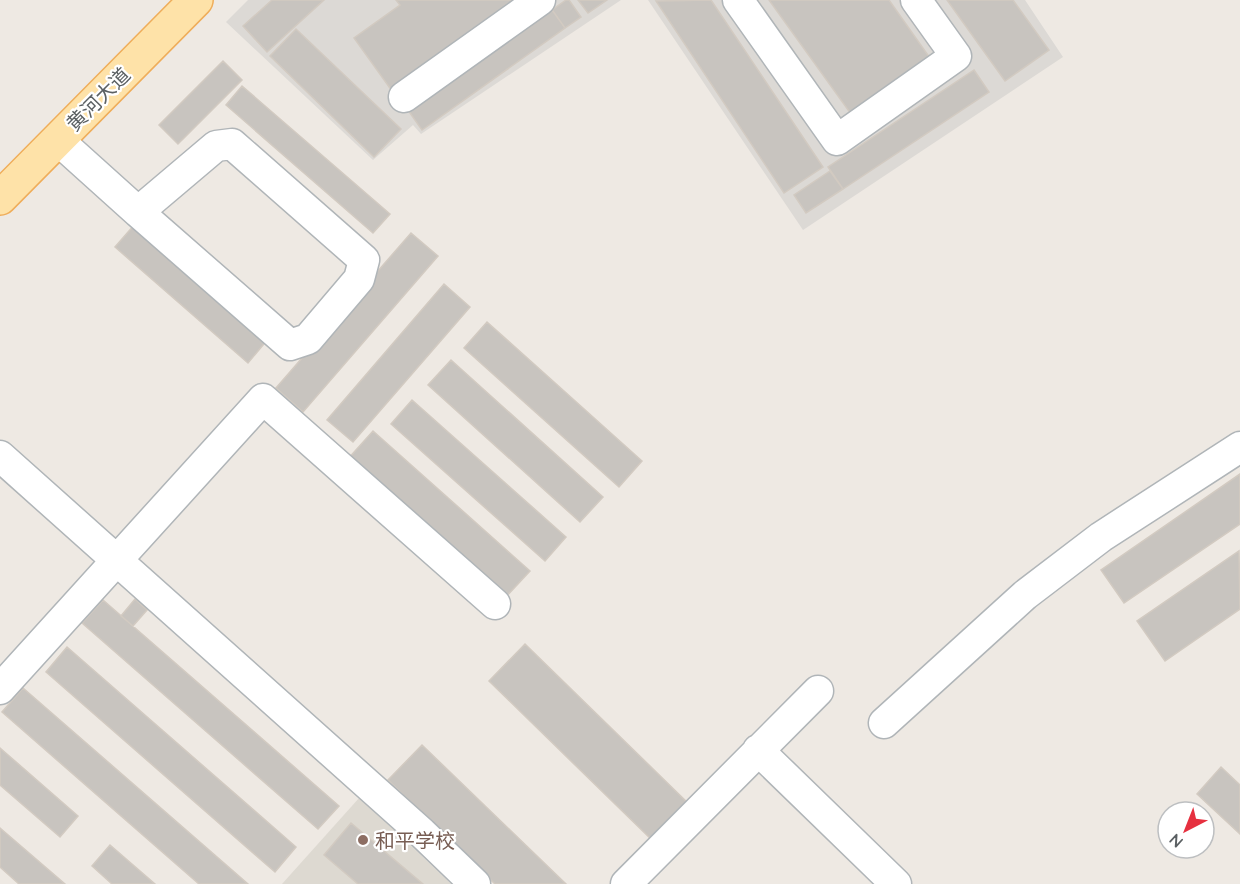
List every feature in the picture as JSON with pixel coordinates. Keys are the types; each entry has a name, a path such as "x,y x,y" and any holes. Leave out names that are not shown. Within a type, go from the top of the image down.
{"main road":[{"name":"黄河大道","path":"0,168 165,0"},
{"name":"黄河大道","path":"0,198 196,0"}],"street":[{"path":"404,97 540,0"},
{"path":"738,0 837,140 956,56 916,0"},
{"path":"57,140 138,212 290,345 308,339 359,279 364,260 232,144 216,146 138,212"},
{"path":"0,689 262,399 495,604"},
{"path":"884,723 1025,595 1101,537 1240,447"},
{"path":"0,456 423,833 475,884"},
{"path":"626,884 818,692"},
{"path":"758,750 896,884"}],"shaded area":[{"path":"248,0 621,0 421,134 413,125 373,160 226,22"},
{"path":"648,0 1025,0 1063,57 803,230"},
{"name":"和平学校","path":"360,797 451,884 282,884"}],"building":[{"path":"272,0 324,0 267,52 243,26"},
{"path":"396,0 523,0 392,91 354,38 400,5"},
{"path":"569,0 581,17 565,28 552,10"},
{"path":"578,0 607,0 588,13"},
{"path":"711,0 823,167 784,193 656,1"},
{"path":"769,0 889,0 930,58 851,114"},
{"path":"947,0 1013,0 1049,50 1005,81"},
{"path":"548,4 565,28 422,130 405,106"},
{"path":"296,29 401,129 374,157 270,56"},
{"path":"223,61 242,80 178,144 159,125"},
{"path":"974,70 989,92 843,189 828,167"},
{"path":"242,86 390,214 373,233 226,105"},
{"path":"830,171 843,189 806,213 794,195"},
{"path":"135,224 268,339 248,363 115,247"},
{"path":"411,233 438,256 303,412 276,388"},
{"path":"444,284 470,307 353,442 327,420"},
{"path":"487,322 642,461 619,487 464,348"},
{"path":"451,360 603,497 580,522 428,385"},
{"path":"412,400 566,537 545,561 391,424"},
{"path":"373,431 530,571 503,600 347,460"},
{"path":"1240,474 1240,524 1124,603 1101,570"},
{"path":"1239,551 1240,609 1165,661 1137,621"},
{"path":"135,599 147,610 133,626 121,616"},
{"path":"103,600 339,806 318,829 82,623"},
{"path":"525,644 692,807 656,844 489,681"},
{"path":"67,647 296,847 275,872 46,672"},
{"path":"23,688 248,884 199,884 2,712"},
{"path":"422,745 566,884 495,884 388,780"},
{"path":"0,748 78,816 60,837 0,785"},
{"path":"1221,767 1240,785 1240,834 1216,812 1216,800 1203,800 1197,794"},
{"path":"351,823 423,884 358,884 324,855"},
{"path":"0,828 65,884 19,884 0,867"},
{"path":"110,845 155,884 112,884 92,866"}],"place":[{"name":"和平学校","path":"363,840"}]}
